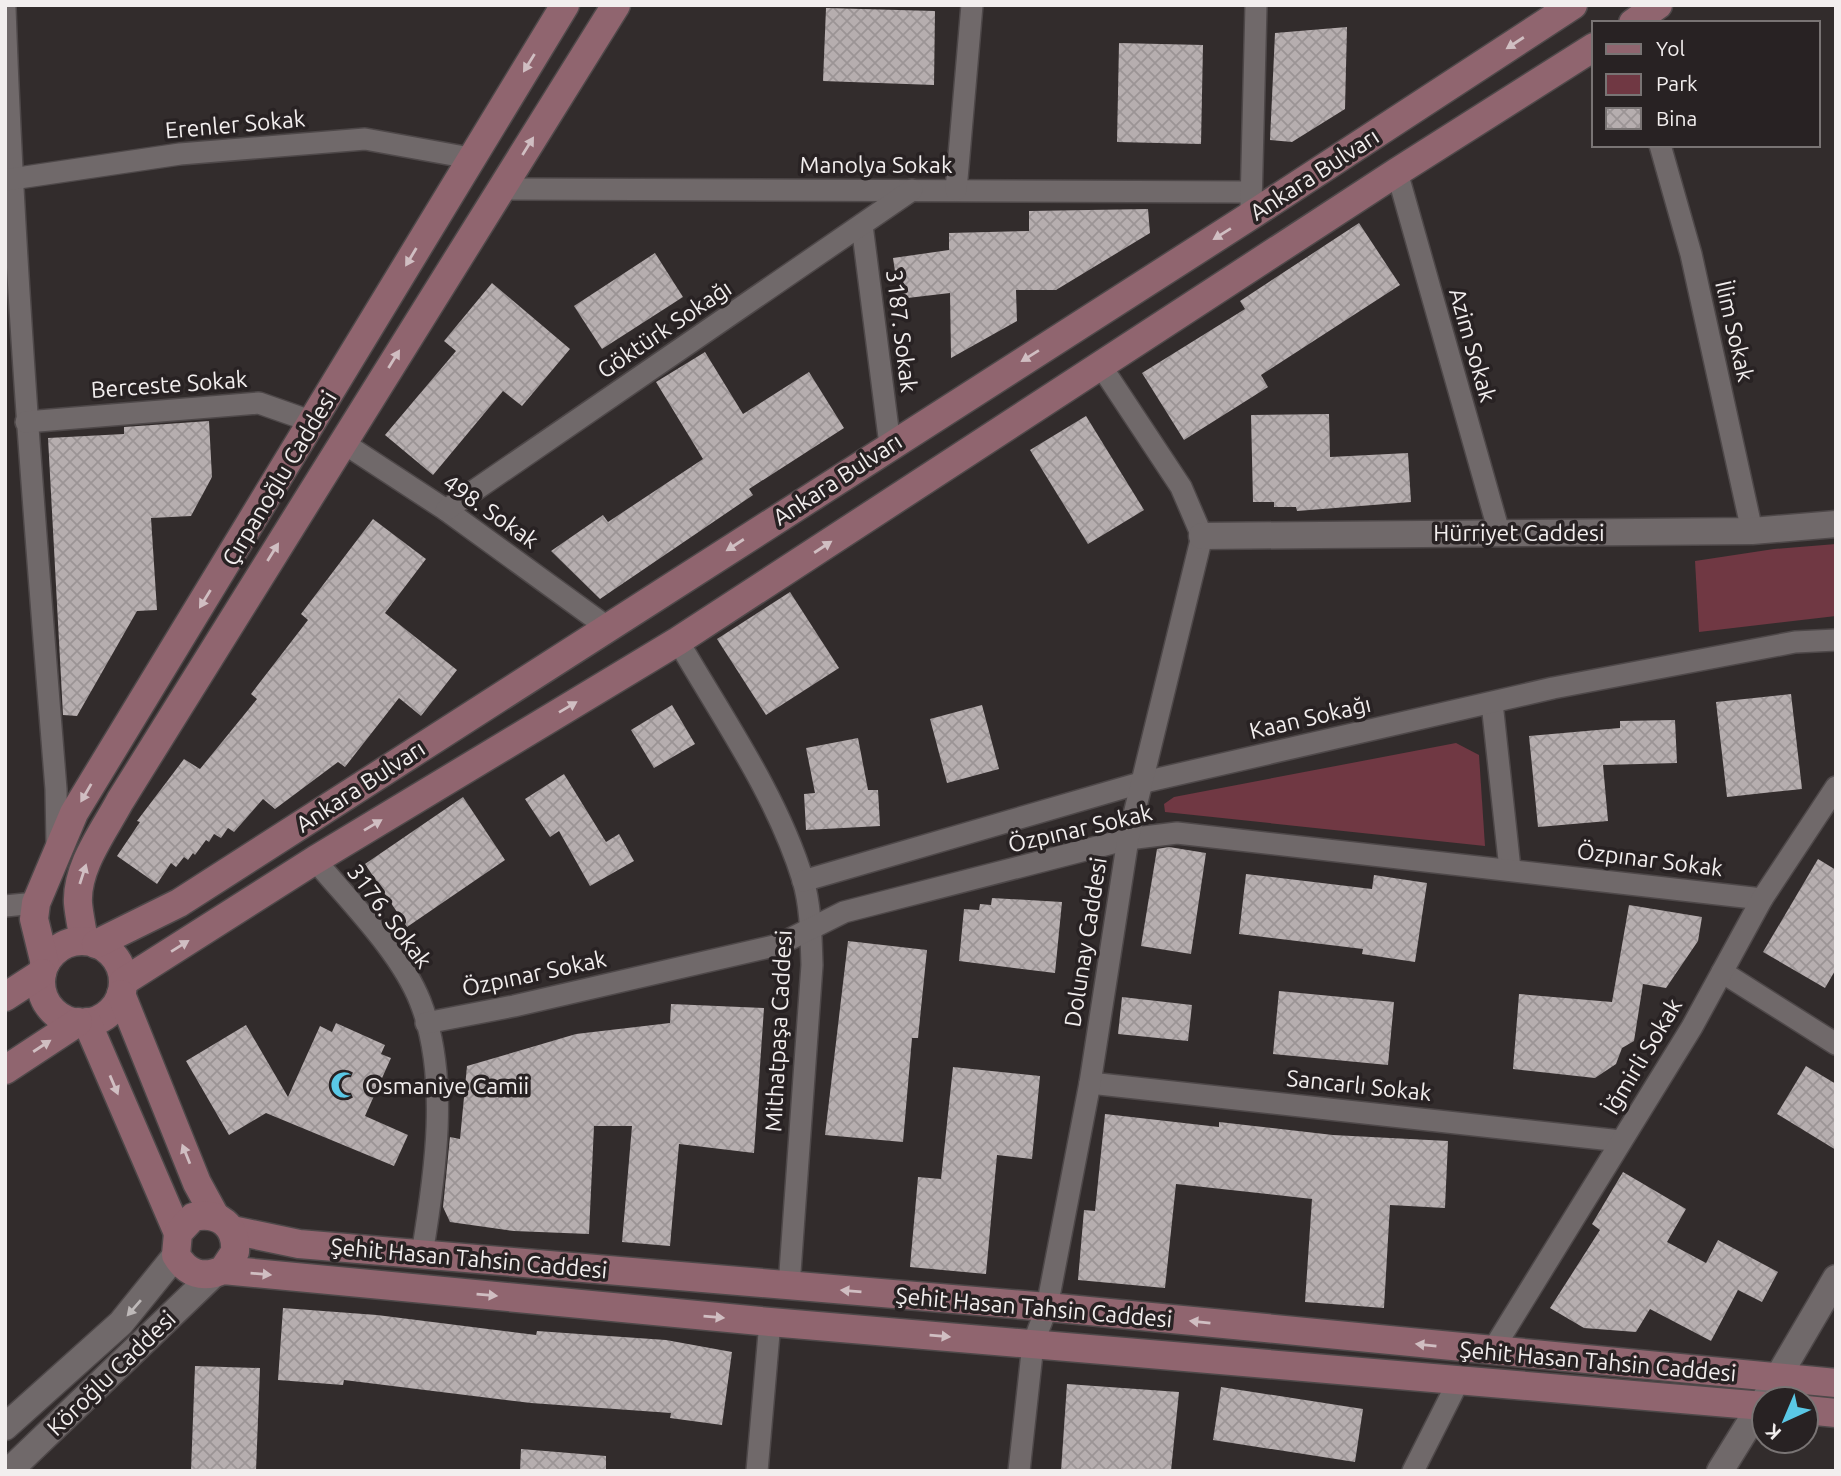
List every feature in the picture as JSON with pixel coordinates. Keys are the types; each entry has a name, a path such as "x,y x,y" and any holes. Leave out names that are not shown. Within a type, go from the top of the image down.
{"main road":[{"name":"Çırpanoğlu Caddesi","path":"44,968 34,919 36,903 57,849 93,781 565,5"},
{"name":"Çırpanoğlu Caddesi","path":"90,942 78,901 85,866 153,744 616,5"},
{"name":"Ankara Bulvarı","path":"5,997 44,968 61,947 90,942 179,903 890,445 1251,204 1573,5"},
{"path":"1636,21 1658,5"},
{"name":"Ankara Bulvarı","path":"5,1070 83,1022 111,1011 122,988 315,860 678,641 1397,172 1592,48"},
{"path":"90,942 115,958 122,988 197,1183 224,1223 235,1252 218,1273"},
{"path":"44,968 41,983 46,1002 60,1016 83,1022 177,1244"},
{"name":"Şehit Hasan Tahsin Caddesi","path":"1750,1395 1492,1351 1047,1307 299,1244 193,1217 177,1244 191,1272 1459,1380 1750,1397"}],"street":[{"path":"956,190 972,5"},
{"path":"1251,204 1256,5"},
{"path":"5,8 8,179 56,789 57,849"},
{"name":"Erenler Sokak","path":"8,179 180,154 365,139 470,158"},
{"name":"İlim Sokak","path":"1661,147 1691,254 1752,531"},
{"name":"Azim Sokak","path":"1397,172 1499,532"},
{"name":"Manolya Sokak","path":"500,189 956,190 1251,204"},
{"name":"Göktürk Sokağı","path":"446,510 912,190"},
{"name":"3187. Sokak","path":"862,225 890,445"},
{"path":"1101,366 1181,486 1202,536"},
{"name":"Berceste Sokak","path":"26,422 259,403 313,422"},
{"name":"498. Sokak","path":"342,442 446,510 607,627"},
{"name":"Hürriyet Caddesi","path":"1202,536 1752,531 1836,524"},
{"name":"Dolunay Caddesi","path":"1019,1471 1034,1344 1047,1307 1090,1083 1128,839 1202,536"},
{"name":"Kaan Sokağı","path":"803,881 1140,783 1492,703 1795,642 1836,640"},
{"name":"Mithatpaşa Caddesi","path":"678,641 780,819 803,881 811,928 812,965 789,1286"},
{"path":"1492,703 1510,869"},
{"name":"İğmirli Sokak","path":"1492,1351 1722,972 1762,899 1836,787"},
{"name":"Özpınar Sokak","path":"426,1023 514,1006 778,945 844,912 1128,839 1177,833 1762,899"},
{"name":"3176. Sokak","path":"315,860 400,967 419,1000 426,1023 433,1061 437,1114 433,1189 422,1254"},
{"path":"5,906 36,903"},
{"path":"1722,972 1836,1044"},
{"name":"Sancarlı Sokak","path":"1090,1083 1621,1141"},
{"name":"Köroğlu Caddesi","path":"5,1427 121,1323 177,1244"},
{"name":"Köroğlu Caddesi","path":"9,1471 218,1273"},
{"path":"1774,1385 1836,1278"},
{"path":"757,1471 770,1322"},
{"path":"1413,1471 1459,1380"},
{"path":"1720,1471 1750,1423"}],"green space":[{"path":"1836,544 1836,616 1699,632 1695,561 1774,549"},
{"path":"1456,743 1479,755 1485,846 1165,812 1164,804 1174,797"}],"building":[{"path":"826,8 935,11 934,85 823,81"},
{"path":"1347,27 1345,109 1292,142 1270,140 1275,33"},
{"path":"1119,43 1203,45 1201,144 1117,142"},
{"path":"1148,209 1150,233 1056,290 1016,290 1017,321 951,358 950,293 899,299 893,258 949,250 949,233 1029,231 1029,211"},
{"path":"1359,223 1400,285 1261,375 1268,387 1184,440 1142,373 1245,309 1240,301"},
{"path":"655,253 683,297 602,349 574,306"},
{"path":"492,283 570,349 522,406 503,391 433,475 385,435 456,351 444,341"},
{"path":"705,352 743,414 809,372 844,428 749,489 753,495 600,599 551,551 603,515 608,522 703,459 656,382"},
{"path":"1329,414 1330,457 1408,453 1411,502 1297,511 1296,507 1274,507 1274,502 1253,502 1251,415"},
{"path":"1086,416 1144,510 1088,544 1030,450"},
{"path":"209,421 212,477 191,516 151,518 157,610 137,611 77,716 63,715 48,438 124,434 124,427"},
{"path":"373,519 426,559 385,613 457,670 421,716 399,698 345,767 338,762 275,809 263,799 234,832 228,828 221,838 214,834 209,842 206,840 188,860 184,857 176,867 171,863 157,884 117,856 140,822 137,821 184,759 200,769 257,699 251,694 308,620 301,614"},
{"path":"790,592 839,668 766,715 717,639"},
{"path":"1791,694 1802,789 1727,797 1716,702"},
{"path":"672,705 695,744 654,768 631,730"},
{"path":"982,705 999,769 947,783 930,719"},
{"path":"1675,720 1677,763 1603,765 1608,821 1538,827 1529,736 1620,728 1620,721"},
{"path":"858,738 868,790 878,790 880,826 806,830 804,794 815,793 806,748"},
{"path":"564,774 606,842 619,834 634,861 590,886 559,831 550,837 525,799"},
{"path":"463,797 505,860 407,927 365,864"},
{"path":"1169,847 1206,853 1191,954 1141,946 1157,849"},
{"path":"1818,859 1836,870 1836,969 1825,988 1763,952"},
{"path":"1246,874 1372,889 1374,875 1427,883 1415,962 1362,954 1363,949 1239,934"},
{"path":"992,898 1062,902 1055,973 959,961 964,909 979,910 980,904 991,905"},
{"path":"1629,905 1702,917 1698,941 1666,988 1643,984 1634,1041 1622,1048 1616,1064 1595,1078 1513,1069 1519,994 1612,1002"},
{"path":"848,941 927,950 918,1038 912,1038 903,1142 825,1135"},
{"path":"1279,991 1394,1002 1388,1065 1273,1054"},
{"path":"1122,997 1192,1005 1188,1041 1118,1034"},
{"path":"671,1004 764,1008 754,1153 679,1144 670,1246 622,1242 632,1126 594,1126 589,1234 514,1231 450,1222 443,1207 450,1137 460,1139 467,1066 576,1034 670,1023"},
{"path":"336,1023 385,1045 381,1054 391,1058 365,1116 408,1135 394,1166 266,1113 229,1135 186,1061 246,1025 288,1097 320,1026 332,1032"},
{"path":"1806,1066 1836,1084 1836,1150 1777,1114"},
{"path":"953,1067 1040,1076 1032,1159 997,1155 986,1274 910,1267 918,1177 941,1179"},
{"path":"1105,1114 1219,1127 1219,1122 1333,1135 1448,1141 1445,1208 1390,1205 1384,1308 1305,1302 1312,1199 1176,1184 1165,1288 1078,1280 1084,1210 1095,1211"},
{"path":"1623,1172 1686,1209 1667,1242 1706,1263 1718,1240 1778,1272 1762,1302 1738,1290 1711,1341 1650,1309 1636,1332 1584,1328 1550,1308 1600,1230 1592,1224"},
{"path":"283,1308 377,1315 536,1335 537,1331 666,1340 732,1352 722,1425 670,1418 671,1413 531,1403 344,1380 343,1385 278,1380"},
{"path":"195,1366 260,1368 256,1471 191,1471"},
{"path":"1067,1384 1179,1392 1171,1471 1061,1471"},
{"path":"1221,1387 1363,1409 1355,1462 1213,1440"},
{"path":"521,1449 606,1456 606,1471 520,1471"}],"place":[{"name":"Osmaniye Camii","path":"344,1085"}]}
